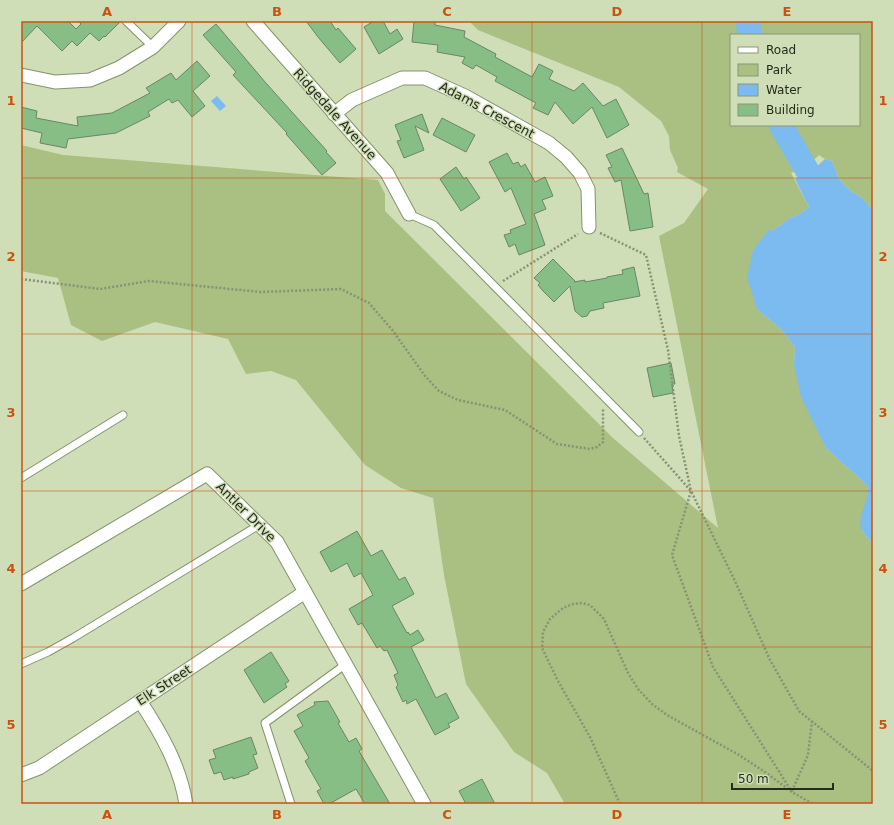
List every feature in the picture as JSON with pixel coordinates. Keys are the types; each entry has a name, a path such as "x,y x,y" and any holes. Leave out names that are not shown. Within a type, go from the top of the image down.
{"street":[{"path":"21,75 55,82 90,80 118,68 153,47 179,21"},
{"name":"Ridgedale Avenue","path":"253,21 387,173 409,214"},
{"name":"Adams Crescent","path":"334,114 352,100 402,78 425,78 465,96 549,143 566,156 580,173 588,189 589,227"},
{"name":"Antler Drive","path":"21,584 208,474 277,542 424,804"},
{"name":"Elk Street","path":"21,775 39,768 305,592"},
{"path":"140,701 168,746 178,773 186,804"}],"lane":[{"path":"126,21 153,47"},
{"path":"409,214 434,225 639,432"},
{"path":"21,478 123,415"},
{"path":"21,664 48,652 73,638 259,525"},
{"path":"291,804 264,723 346,664"}],"path":[{"path":"872,21 873,29"},
{"path":"494,286 589,227 646,255 668,350 679,436 691,491 735,581 770,660 799,711 873,771"},
{"path":"21,279 100,289 149,281 261,292 341,290 369,304 393,331 425,376 439,391 458,400 505,410 558,444 590,449 597,447 603,442 602,395"},
{"path":"639,432 691,491"},
{"path":"691,491 672,555 713,667 792,792"},
{"path":"620,804 590,736 558,681 542,648 543,632 550,619 563,608 573,604 582,603 590,605 604,619 628,673 638,689 652,704 667,715 739,755 792,792 813,804"},
{"path":"792,792 808,755 812,721"}],"green space":[{"path":"469,21 873,21 873,210 861,197 852,192 839,179 832,161 819,155 806,166 791,173 809,207 772,231 757,309 780,328 795,347 794,365 826,448 868,486 862,531 873,544 873,804 565,804 547,773 514,752 466,684 444,575 433,498 401,488 365,465 296,380 271,371 246,374 228,339 155,322 102,341 71,325 58,278 21,271 21,145 63,155 378,180 385,194 385,211 613,438 718,528 659,236 684,223 708,189 677,172 678,168 670,150 669,136 661,121 619,87 478,30"}],"water":[{"path":"217,96 226,106 220,111 211,101"},
{"path":"825,159 832,161 839,179 852,192 861,197 873,210 873,544 863,532 860,521 867,498 868,486 826,448 801,397 794,365 795,347 780,328 757,309 747,277 753,250 769,229 772,231 809,207 795,179 815,168"}],"building":[{"path":"21,21 68,21 76,29 81,24 78,21 121,21 99,41 90,33 77,46 72,41 62,51 37,26 21,43"},
{"path":"306,21 330,21 336,30 338,28 356,49 340,63"},
{"path":"374,21 383,21 390,34 397,29 403,39 379,54 364,27"},
{"path":"414,21 435,21 435,25 465,31 464,37 496,54 495,57 532,77 539,64 553,71 549,79 574,91 583,83 603,106 616,99 629,125 607,138 592,107 573,124 555,102 548,115 533,108 536,103 495,81 497,77 476,65 473,69 462,63 465,57 437,52 438,45 412,42"},
{"path":"216,24 336,163 322,175 286,134 287,133 233,75 236,72 203,35"},
{"path":"197,61 210,76 193,91 205,106 192,117 178,100 172,103 169,99 148,112 150,116 116,133 68,139 66,148 40,143 42,133 21,128 21,107 37,111 36,118 78,126 77,117 112,113 150,93 146,88 171,73 176,80"},
{"path":"422,114 429,133 415,126 424,150 404,158 397,141 401,140 395,125"},
{"path":"442,118 475,135 466,152 433,135"},
{"path":"622,148 644,194 648,193 653,227 630,231 621,180 615,182 608,168 612,167 606,155"},
{"path":"507,153 513,164 518,162 521,167 525,164 535,182 545,177 553,196 542,200 546,209 534,214 545,245 519,255 515,244 509,247 504,235 511,233 510,230 526,224 511,188 505,192 489,162"},
{"path":"456,167 464,179 466,177 480,198 461,211 440,179"},
{"path":"553,259 575,281 574,282 585,280 585,282 623,274 622,270 634,267 640,296 603,303 604,308 590,311 587,316 582,317 575,311 570,286 554,302 538,285 540,283 534,278"},
{"path":"671,363 675,384 672,384 673,393 653,397 647,368"},
{"path":"357,531 371,556 382,550 399,580 405,577 414,594 392,606 407,633 408,632 410,635 418,630 424,640 411,647 436,698 446,693 459,718 448,724 450,727 435,735 416,699 407,704 406,700 403,702 396,687 398,685 394,675 398,673 387,650 384,651 380,646 377,648 362,623 358,625 349,609 373,595 361,573 354,577 347,563 331,572 320,552"},
{"path":"271,652 289,681 285,684 287,687 264,703 244,670"},
{"path":"328,701 349,742 356,738 362,749 359,751 390,804 365,804 356,789 329,804 324,804 317,791 321,789 305,761 309,758 294,731 303,726 297,715 315,705 314,702"},
{"path":"251,737 257,754 253,755 258,768 249,772 249,774 233,779 233,777 224,780 221,772 214,774 209,760 216,758 213,750"},
{"path":"482,779 495,804 466,804 459,791"}],"waterway":[{"path":"750,21 748,26 750,34"},
{"path":"782,126 808,172 828,199"}]}
